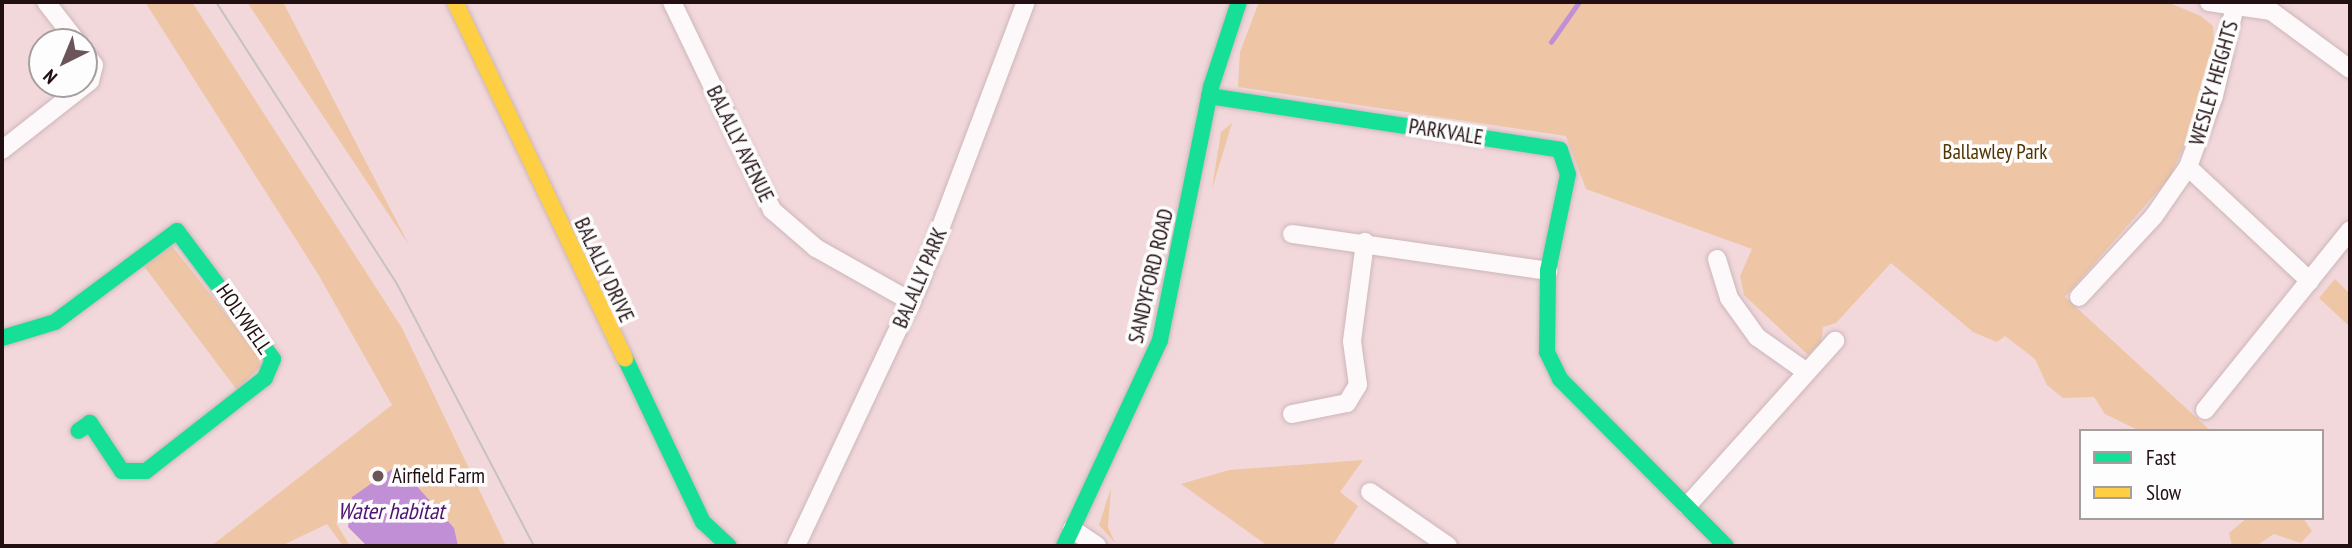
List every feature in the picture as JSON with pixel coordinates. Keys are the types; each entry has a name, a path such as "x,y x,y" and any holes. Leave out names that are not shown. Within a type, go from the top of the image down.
{"street":[{"path":"46,2 66,28"},
{"name":"BALALLY DRIVE","path":"455,2 703,522 729,546"},
{"name":"BALALLY AVENUE","path":"672,2 772,210 816,248 912,302"},
{"name":"BALALLY PARK","path":"796,546 912,302 1026,2"},
{"name":"SANDYFORD ROAD","path":"1064,546 1160,340 1209,96 1239,2"},
{"path":"2209,2 2236,4"},
{"name":"WESLEY HEIGHTS","path":"2079,297 2154,216 2188,167 2236,4 2271,11 2350,69"},
{"name":"PARKVALE","path":"1209,96 1560,150 1568,174 1548,271 1547,352 1560,379 1726,546"},
{"path":"2,150 68,98"},
{"name":"WESLEY HEIGHTS","path":"2188,167 2310,281"},
{"path":"2204,410 2350,230"},
{"name":"HOLYWELL","path":"2,338 55,322 177,232 273,359 265,378 146,471 122,471 90,423 78,431"},
{"path":"1292,234 1365,242 1548,271"},
{"path":"1292,414 1347,403 1358,385 1352,341 1365,242"},
{"path":"1717,259 1729,298 1757,337 1804,370"},
{"path":"1687,506 1804,370 1835,341"},
{"path":"1370,492 1448,546"},
{"path":"1072,529 1097,546"}],"green space":[{"path":"145,2 192,2 402,328 506,546 441,546 357,532 346,520 336,523 350,546 343,546 327,524 281,546 211,546 392,405 318,274"},
{"path":"247,2 283,2 409,245"},
{"name":"Ballawley Park","path":"1259,2 2167,2 2201,16 2213,26 2215,60 2208,93 2170,177 2065,297 2209,429 2136,429 2105,414 2094,397 2063,398 2047,385 2035,359 2005,336 1997,342 1973,332 1891,263 1836,323 1823,327 1821,343 1808,355 1744,295 1740,276 1752,249 1586,189 1566,136 1238,87 1240,52"},
{"path":"1232,123 1212,189 1221,132"},
{"path":"172,246 256,352 261,366 237,390 143,265"},
{"path":"2335,279 2350,294 2350,327 2319,298"},
{"path":"1363,460 1340,492 1358,506 1332,546 1268,546 1181,484 1229,470"},
{"path":"1111,488 1108,527 1115,543 1099,525"},
{"path":"2245,520 2304,520 2312,531 2301,543 2274,534 2256,546 2232,546 2229,533"}],"water":[{"name":"Water habitat","path":"398,465 454,528 458,546 367,546 348,527 352,497"}],"waterway":[{"path":"1551,42 1579,2"}],"tram line":[{"path":"216,2 397,284 534,546"}],"traffic: fast":[{"path":"1064,546 1160,340 1211,87 1239,2"},
{"path":"1209,96 1560,150 1568,174 1548,271 1547,352 1560,379 1726,546"},
{"path":"2,338 55,322 177,231 273,359 265,378 146,471 122,471 90,423 78,431"},
{"path":"625,358 703,522 729,546"}],"traffic: slow":[{"path":"455,2 625,358"}],"place":[{"name":"Airfield Farm","path":"378,476"}]}
